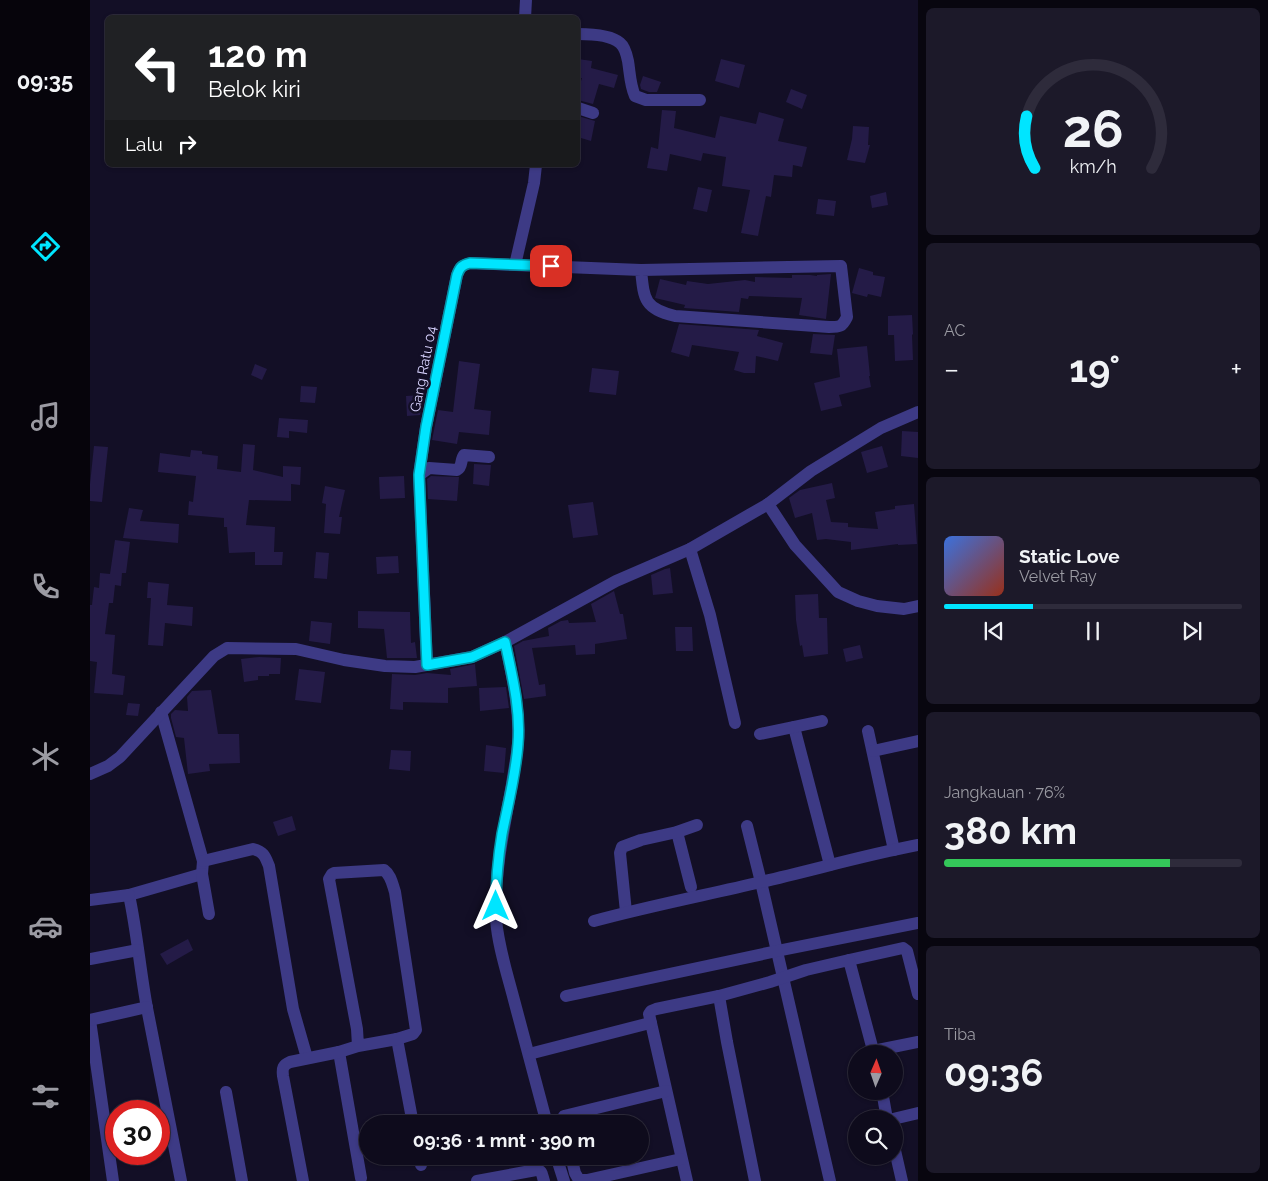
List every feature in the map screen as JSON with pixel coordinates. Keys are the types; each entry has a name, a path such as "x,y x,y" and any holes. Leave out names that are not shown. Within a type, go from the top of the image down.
{"street":[{"path":"525,15 526,0"},
{"path":"580,34 598,35 620,43 628,61 631,86 635,96 646,100 700,100"},
{"path":"580,109 594,113"},
{"path":"536,167 534,183 515,265 641,270 841,266 847,318 839,327 829,327 675,316 653,308 646,298 641,270"},
{"name":"Gang Ratu 04","path":"427,665 419,475 426,427 457,275 459,269 464,264 515,265"},
{"path":"90,774 108,766 120,757 214,656 228,648 296,649 344,660 415,668 472,657 505,642 616,581 690,549 768,504 805,476 881,428 918,412"},
{"path":"419,475 429,468 457,470 461,466 464,455 489,457"},
{"path":"768,504 796,545 838,592 858,602 877,606 904,609 918,606"},
{"path":"690,549 710,615 735,723"},
{"path":"505,642 518,714 518,743 496,879 496,920 504,965 545,1115"},
{"path":"161,712 202,868 210,914"},
{"path":"760,734 822,721"},
{"path":"794,727 830,865"},
{"path":"868,731 894,850"},
{"path":"873,750 918,741"},
{"path":"626,912 620,853 622,847 698,825"},
{"path":"746,826 761,882 830,1181"},
{"path":"677,832 690,888"},
{"path":"594,921 918,845"},
{"path":"90,900 129,894 253,850 260,851 266,856 269,866 293,1009 307,1058"},
{"path":"303,1181 282,1068 290,1062 397,1039 413,1034 416,1030 395,892 391,878 384,870 334,873 329,879 357,1029 358,1046"},
{"path":"129,894 136,926 147,1007 181,1181"},
{"path":"566,996 918,923"},
{"path":"687,1181 651,1023 651,1011 719,996 806,970 903,948 907,951 918,994"},
{"path":"90,959 138,950"},
{"path":"848,960 872,1045"},
{"path":"719,996 755,1181"},
{"path":"114,1181 90,1020 147,1007"},
{"path":"529,1054 651,1023"},
{"path":"397,1039 411,1115"},
{"path":"903,1045 918,1042"},
{"path":"339,1052 360,1178"},
{"path":"568,1115 666,1091"},
{"path":"226,1092 242,1181"},
{"path":"903,1117 918,1113"},
{"path":"573,1165 579,1180 587,1180 681,1158"},
{"path":"559,1165 564,1181"},
{"path":"898,1165 902,1181"},
{"path":"484,1180 539,1170 542,1172 544,1181"}],"building":[{"path":"580,59 592,61 591,68 618,75 614,88 599,84 593,104 580,101 582,78 580,78"},
{"path":"721,59 745,65 739,88 715,81"},
{"path":"643,76 661,82 657,92 641,89 640,85"},
{"path":"791,89 807,95 802,109 786,102"},
{"path":"662,110 676,111 674,128 715,138 720,116 756,124 759,112 784,119 778,141 807,147 802,167 793,165 792,177 774,175 771,197 766,196 758,236 741,233 750,190 722,186 726,157 703,153 701,161 670,154 667,171 647,168 651,147 658,149"},
{"path":"580,117 595,121 591,141 581,138 580,143"},
{"path":"853,126 869,127 868,145 870,145 865,163 847,160"},
{"path":"698,187 712,190 707,212 693,209"},
{"path":"886,192 888,205 872,208 870,196"},
{"path":"818,199 836,201 834,216 816,214"},
{"path":"859,268 873,272 873,275 885,277 881,297 868,294 867,297 852,293"},
{"path":"831,274 826,319 799,315 802,298 749,296 748,299 741,298 739,312 684,308 685,305 655,298 660,279 686,285 687,281 708,284 745,280 755,282 755,277 792,278 792,275 817,276"},
{"path":"912,315 913,360 895,361 894,335 888,335 888,316"},
{"path":"679,324 759,330 757,336 783,343 778,361 756,356 755,373 744,373 734,370 739,352 692,345 689,357 671,352"},
{"path":"813,334 835,335 832,355 810,353"},
{"path":"867,346 871,387 839,395 842,406 821,411 814,383 840,377 837,349"},
{"path":"459,361 480,364 474,409 491,411 489,435 459,432 457,444 432,440 438,410 453,412"},
{"path":"255,364 267,369 262,380 251,375"},
{"path":"592,368 619,371 616,395 589,392"},
{"path":"301,386 317,387 315,403 300,402"},
{"path":"423,395 420,415 407,416 406,396"},
{"path":"279,418 308,420 307,433 289,431 289,438 277,437"},
{"path":"902,431 918,432 918,458 901,456"},
{"path":"243,444 255,445 253,470 283,477 283,466 301,467 300,485 291,484 291,501 249,500 246,525 275,527 274,552 283,552 282,565 255,565 255,552 229,553 227,527 224,527 224,518 188,515 189,501 193,502 196,476 158,472 160,453 190,457 191,450 202,451 202,454 218,456 217,469 241,472"},
{"path":"94,446 108,447 102,502 90,501"},
{"path":"882,446 888,467 867,473 861,452"},
{"path":"474,464 491,465 489,486 473,484"},
{"path":"404,476 405,498 380,499 379,477"},
{"path":"431,476 459,477 457,501 428,499 427,479"},
{"path":"832,483 835,498 826,500 831,522 848,523 848,527 878,529 875,512 895,509 895,506 914,504 917,544 898,544 851,550 851,542 826,539 817,540 812,513 795,518 789,498 800,490"},
{"path":"325,486 345,490 339,517 342,517 340,534 324,533 326,504 322,503"},
{"path":"593,502 598,535 573,538 568,505"},
{"path":"129,508 143,510 140,521 179,524 178,543 123,538"},
{"path":"115,540 130,542 126,573 122,573 121,586 115,585 113,603 109,603 105,634 115,635 112,674 125,676 123,695 94,693 97,662 90,661 90,605 92,605 94,587 99,588 100,573 110,574"},
{"path":"316,552 329,553 327,579 314,578"},
{"path":"398,556 399,573 377,574 376,557"},
{"path":"670,568 673,593 653,595 651,575"},
{"path":"148,582 169,584 167,605 193,607 192,626 165,623 163,646 148,645 151,598 147,598"},
{"path":"614,591 620,614 623,614 627,639 595,644 595,654 576,655 575,645 532,648 539,685 545,684 546,696 524,699 514,646 523,641 549,636 548,628 561,621 568,620 569,623 596,622 591,604"},
{"path":"818,594 819,618 827,618 828,654 804,657 802,645 800,646 796,620 795,595"},
{"path":"358,611 410,612 411,643 415,642 417,658 387,658 384,629 358,628"},
{"path":"311,621 332,623 330,644 309,641"},
{"path":"675,627 692,627 693,651 676,651"},
{"path":"860,645 863,658 846,662 843,649"},
{"path":"259,657 281,658 280,674 258,676 258,680 244,682 241,659"},
{"path":"475,664 477,686 448,688 448,703 403,702 403,710 390,709 392,674 415,675 427,673 451,675 450,669"},
{"path":"299,669 325,672 321,703 295,700"},
{"path":"506,687 509,708 480,711 479,688"},
{"path":"211,690 218,734 239,734 240,763 209,764 210,771 188,774 184,738 176,737 171,714 175,710 188,711 187,697 192,691"},
{"path":"128,703 140,704 138,716 126,715"},
{"path":"486,745 506,748 504,773 484,771"},
{"path":"391,750 411,751 410,771 389,769"},
{"path":"292,816 296,830 278,836 273,822"},
{"path":"188,939 193,950 167,965 160,954"}],"route":[{"path":"496,906 496,879 518,743 518,714 512,675 505,642 472,657 427,665 419,475 426,427 459,269 464,264 470,263 551,266"}]}
